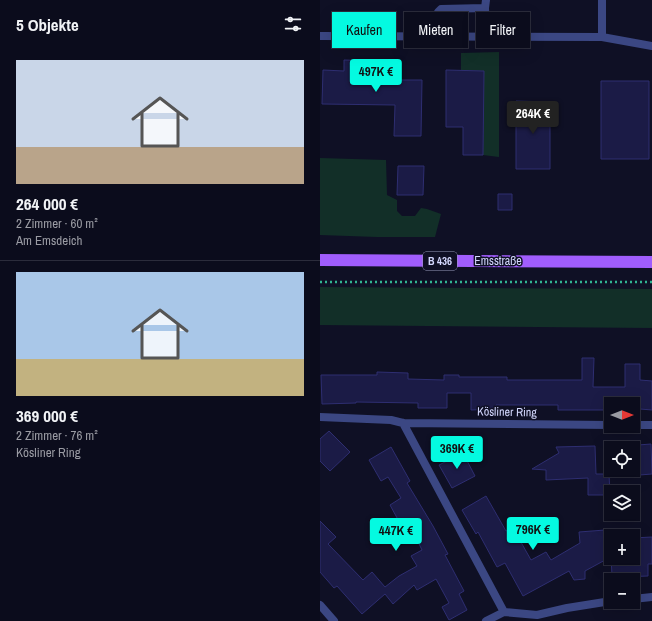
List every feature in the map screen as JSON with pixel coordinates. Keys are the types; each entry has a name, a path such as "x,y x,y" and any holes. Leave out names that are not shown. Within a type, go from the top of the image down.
{"main road":[{"name":"Emsstraße","path":"320,260 652,262"}],"street":[{"path":"602,0 602,37"},
{"path":"438,12 441,9 485,4"},
{"path":"320,36 404,37"},
{"path":"530,37 602,37 652,46"},
{"name":"Kösliner Ring","path":"320,417 392,420 403,423 604,425"},
{"path":"403,423 504,612"},
{"path":"640,425 652,425"},
{"path":"640,598 652,597"},
{"path":"486,621 504,612 537,615 567,608 604,602"},
{"path":"320,605 334,621"}],"path":[{"name":"Emsstraße","path":"320,282 652,282"}],"green space":[{"path":"499,52 499,157 483,155 484,71 461,70 461,53"},
{"path":"320,158 386,160 387,195 397,200 397,211 402,216 415,216 421,208 441,214 435,237 320,235"},
{"path":"320,287 652,289 652,328 320,325"}],"building":[{"path":"344,60 380,61 379,80 422,80 421,136 394,136 395,105 322,104 323,70 344,71"},
{"path":"446,70 484,71 483,155 463,155 463,127 446,127"},
{"path":"601,81 649,81 649,159 601,159"},
{"path":"516,101 550,102 550,169 516,169"},
{"path":"398,166 424,166 423,195 397,195"},
{"path":"498,194 512,194 512,210 498,210"},
{"path":"582,358 594,358 593,387 625,387 625,364 640,364 640,380 652,381 652,410 640,409 640,397 604,397 604,410 558,410 558,405 496,405 496,409 471,410 471,393 447,393 447,408 418,408 418,403 356,402 322,404 321,375 377,375 377,372 408,373 408,379 444,380 444,375 459,375 459,377 507,377 507,380 582,380"},
{"path":"329,431 350,452 330,471 320,461 320,439"},
{"path":"651,444 652,474 640,475 640,445"},
{"path":"595,446 596,474 604,474 604,477 609,477 610,485 604,485 604,495 588,495 588,478 546,480 546,470 532,469 559,453 556,447"},
{"path":"391,447 410,481 407,483 448,554 445,555 464,591 459,594 467,610 449,620 442,607 449,603 436,579 417,590 414,585 393,604 385,594 362,614 337,586 334,588 320,572 320,521 336,537 328,544 363,580 372,572 385,587 399,576 417,566 411,556 422,550 409,523 402,527 390,505 401,498 388,477 381,481 369,460"},
{"path":"463,453 475,476 452,488 439,465"},
{"path":"486,496 506,531 513,528 531,560 546,552 551,560 580,543 579,532 604,530 604,561 585,571 585,579 574,580 569,571 523,596 505,563 497,567 478,532 476,534 462,510"},
{"path":"652,537 652,564 648,564 648,576 640,576 640,573 612,573 611,565 640,565 640,538"}]}
